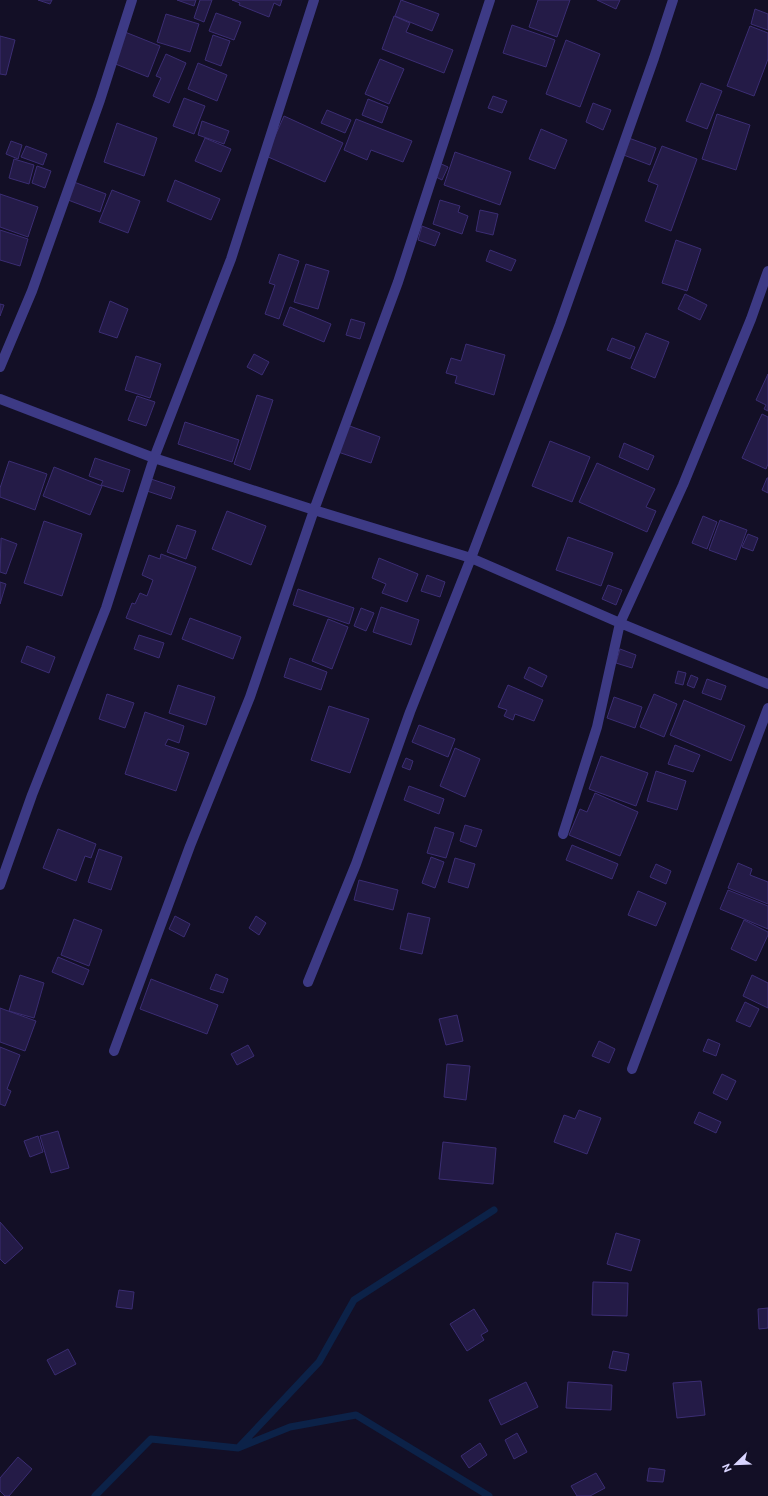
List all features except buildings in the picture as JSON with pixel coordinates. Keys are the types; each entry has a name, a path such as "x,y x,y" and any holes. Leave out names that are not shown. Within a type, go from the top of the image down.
{"street":[{"path":"0,367 32,291 100,100 132,0"},
{"path":"0,885 32,795 106,608 154,458 231,259 314,0"},
{"path":"114,1051 190,846 250,697 314,510 398,282 490,0"},
{"path":"308,982 356,864 410,712 471,558 560,324 654,58 672,0"},
{"path":"563,834 597,727 620,623 683,485 751,319 768,271"},
{"path":"0,399 154,458 314,510 471,558 620,623 768,684"},
{"path":"632,1069 768,708"}],"waterway":[{"path":"240,1446 319,1362 354,1300 494,1210"},
{"path":"95,1496 151,1439 238,1448 290,1427 356,1415 489,1496"}]}
